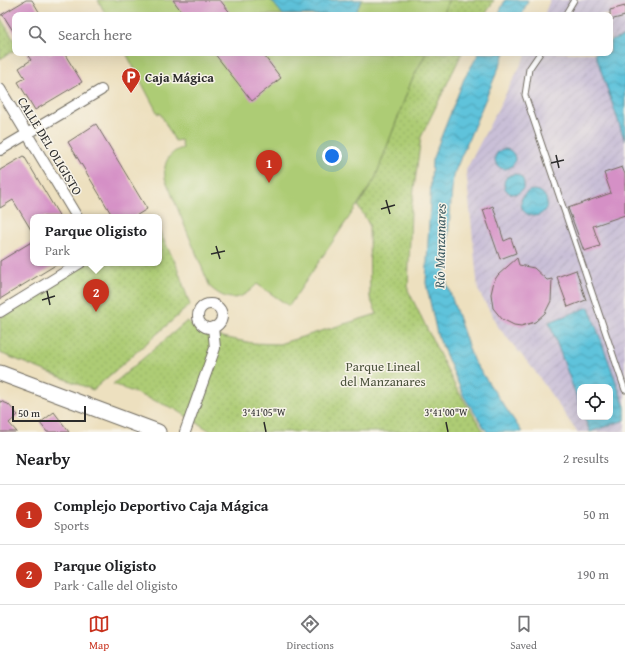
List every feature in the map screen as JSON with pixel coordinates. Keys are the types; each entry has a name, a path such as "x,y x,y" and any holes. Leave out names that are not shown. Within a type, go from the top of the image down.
{"main road":[{"path":"0,373 158,432"}],"street":[{"name":"CALLE DEL OLIGISTO","path":"0,89 75,214"},
{"path":"0,150 101,90"},
{"path":"0,312 75,266"},
{"path":"185,432 215,348 213,327"}],"lane":[{"path":"567,12 574,0"},
{"path":"538,56 530,69 525,95 625,390"}],"shaded area":[{"path":"550,0 625,0 625,432 577,432 534,370 499,328 478,290 466,170 525,56 613,56 613,12 545,12"}],"green space":[{"path":"98,0 448,0 445,12 104,12"},
{"path":"448,0 494,0 487,12 445,12"},
{"path":"0,17 12,37 12,52 0,59"},
{"path":"128,56 424,56 411,82 375,179 289,306 257,284 245,294 234,298 223,296 210,287 165,178 165,168 168,159 174,152 183,148 181,140 175,141 160,113 158,114"},
{"name":"Parque Lineal del Manzanares","path":"424,56 461,56 421,137 411,211 408,290 455,386 484,432 212,432 175,409 113,384 187,321 203,333 252,343 279,344 377,314 370,298 369,224 358,206 375,179 411,82"},
{"path":"162,237 176,264 190,305 93,390 0,353 0,318 82,266 162,266"}],"water":[{"path":"271,0 362,0 356,12 281,12"},
{"path":"505,0 528,0 523,12 499,12"},
{"path":"625,36 625,141 596,56 613,56 613,40"},
{"name":"Río Manzanares","path":"477,56 504,56 453,176 445,278 473,360 522,432 487,432 464,397 437,334 426,283 432,160 464,79"},
{"path":"505,149 512,152 515,159 512,166 505,169 498,166 495,159 498,152"},
{"path":"514,174 521,177 524,184 521,191 514,194 507,191 504,184 507,177"},
{"path":"534,190 543,194 547,203 543,212 534,216 525,212 521,203 525,194"},
{"path":"589,307 625,407 625,420 590,432 585,420 613,420 613,384 577,384 577,398 549,322"}],"building":[{"path":"26,0 32,0 39,12 12,12 12,29 3,15 1,15"},
{"path":"173,0 220,0 230,12 182,12"},
{"path":"625,6 625,16 613,19 613,12 610,12 610,10"},
{"path":"28,56 66,56 82,82 35,110 18,82 25,78 19,68 31,60"},
{"path":"216,56 264,56 281,78 252,101"},
{"path":"96,124 147,209 139,214 111,214 68,142"},
{"path":"24,156 58,214 30,214 30,228 13,200 0,208 0,170"},
{"path":"622,167 625,174 625,215 593,226 600,246 584,251 568,208 611,193 604,173"},
{"path":"493,206 504,241 511,238 516,253 500,259 483,210"},
{"path":"30,243 30,266 54,266 0,299 0,261"},
{"path":"517,258 519,265 534,268 547,280 552,279 551,301 545,313 535,322 521,326 514,325 502,319 493,308 491,294 494,281 498,275"},
{"path":"576,270 586,300 568,307 557,277"},
{"path":"0,401 8,404 18,415 9,423 17,432 0,432"},
{"path":"54,412 69,432 47,432 40,423"}],"place":[{"name":"Caja Mágica","path":"131,94"},
{"name":"Complejo Deportivo Caja Mágica","path":"269,183"},
{"name":"Parque Oligisto","path":"96,312"}]}
